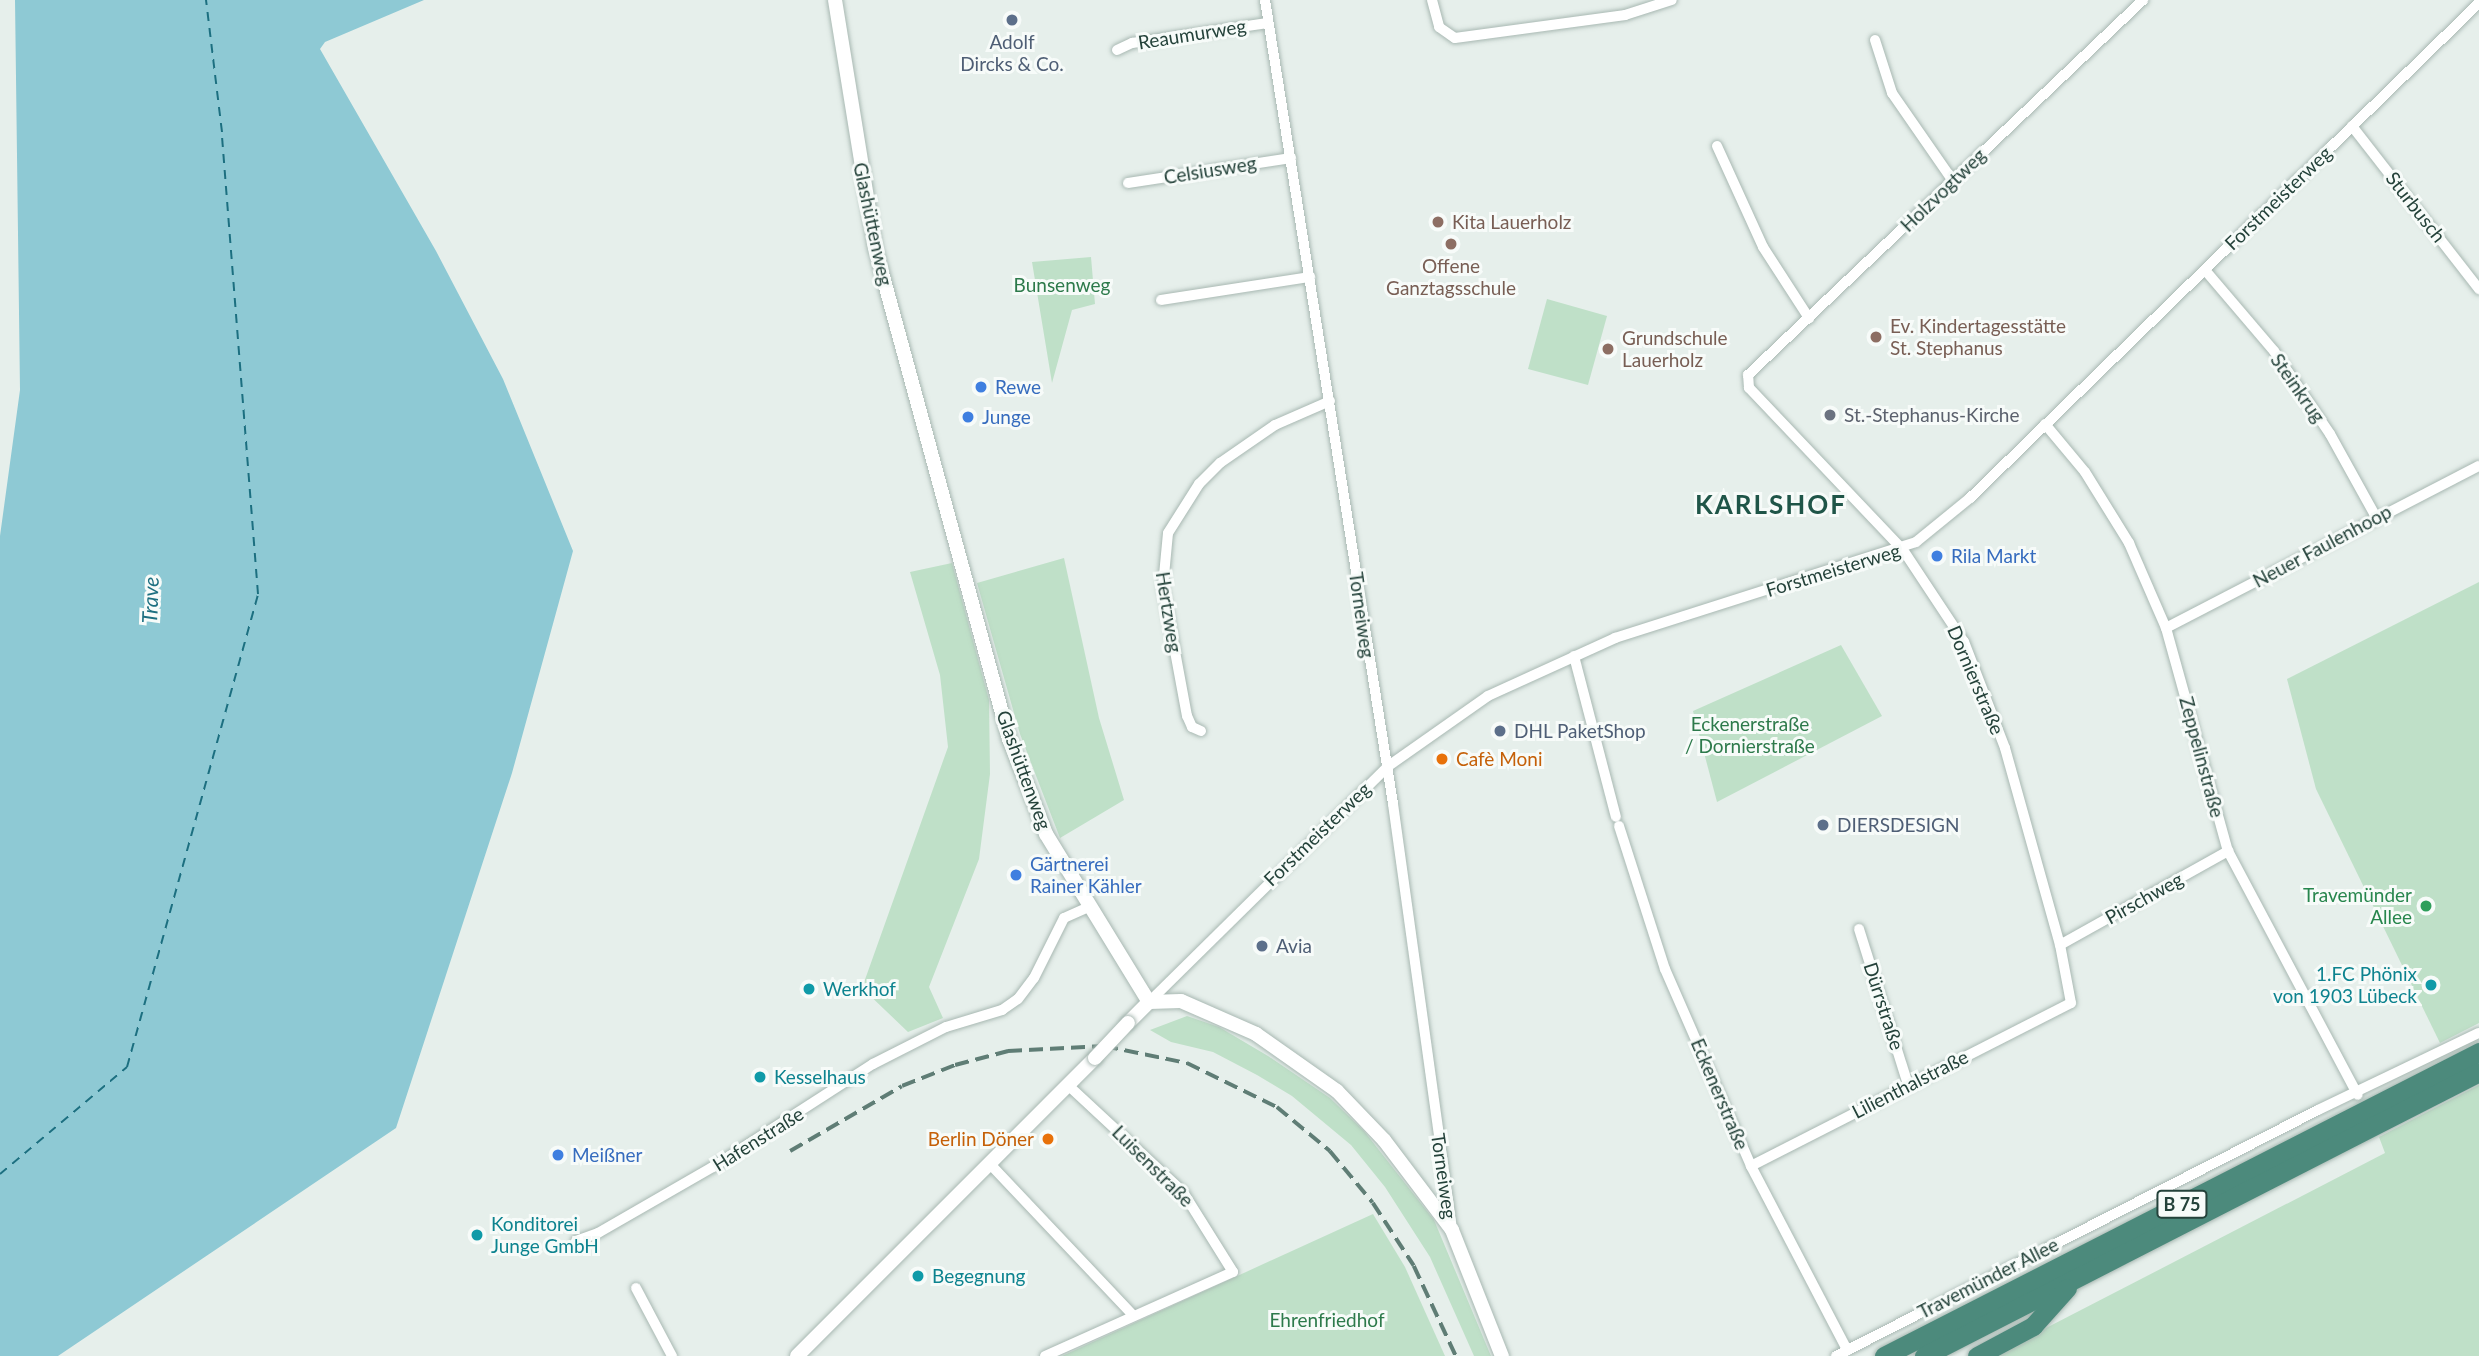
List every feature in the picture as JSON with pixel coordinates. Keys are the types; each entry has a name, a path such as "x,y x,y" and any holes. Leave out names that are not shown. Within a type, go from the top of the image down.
{"highway":[{"name":"Travemünder Allee","path":"1884,1356 2479,1052"},
{"name":"B 75","path":"1924,1356 2479,1072"},
{"path":"1977,1356 2033,1325 2074,1279"}],"street":[{"name":"Glashüttenweg","path":"835,0 875,247 1009,739 1046,834 1149,1002"},
{"name":"Torneiweg","path":"1265,0 1387,767 1452,1230"},
{"path":"1432,0 1439,27 1455,38 1625,15 1672,0"},
{"name":"Holzvogtweg","path":"1746,382 1748,375 2143,0"},
{"name":"Forstmeisterweg","path":"1149,1002 1387,767 1495,692 1574,656 1658,623 1903,550 1970,498 2479,3"},
{"name":"Reaumurweg","path":"1117,50 1132,43 1268,23"},
{"path":"1875,40 1892,93 1953,181"},
{"name":"Sturbusch","path":"2352,126 2479,289"},
{"path":"1717,146 1763,247 1809,318"},
{"name":"Celsiusweg","path":"1128,183 1291,158"},
{"name":"Steinkrug","path":"2205,270 2281,362 2330,434 2376,517"},
{"path":"1161,300 1310,278"},
{"name":"Dornierstraße","path":"1746,382 1903,550 1964,642 2005,748 2060,945 2071,1003"},
{"name":"Hertzweg","path":"1200,731 1192,727 1187,716 1163,586 1168,533 1199,484 1220,463 1275,425 1330,401"},
{"name":"Zeppelinstraße","path":"2045,424 2085,472 2129,543 2166,628 2228,851 2358,1095"},
{"name":"Neuer Faulenhoop","path":"2166,628 2479,466"},
{"name":"Eckenerstraße","path":"1574,656 1618,822 1665,968 1751,1167 1847,1350"},
{"name":"Pirschweg","path":"2060,945 2228,851"},
{"name":"Hafenstraße","path":"576,1241 598,1233 713,1167 873,1064 946,1027 1002,1010 1018,999 1034,978 1064,918 1089,907"},
{"name":"Dürrstraße","path":"1859,929 1908,1084"},
{"path":"797,1356 1149,1002 1181,1000 1256,1034 1300,1062 1337,1091 1384,1140 1452,1230 1502,1356"},
{"name":"Lilienthalstraße","path":"1751,1167 1908,1084 2071,1003"},
{"name":"Travemünder Allee","path":"1836,1356 2318,1110 2358,1095 2479,1033"},
{"name":"Luisenstraße","path":"1045,1356 1233,1272 1183,1192 1068,1085"},
{"path":"990,1164 1133,1315"},
{"path":"636,1288 672,1356"}],"green space":[{"name":"Bunsenweg","path":"1091,257 1095,304 1072,310 1052,383 1032,262"},
{"path":"1547,299 1607,316 1588,385 1528,369"},
{"path":"1064,558 1099,718 1124,800 1060,838 1020,734 977,583"},
{"path":"952,563 989,700 990,774 979,859 929,987 943,1018 908,1032 862,988 948,747 940,675 910,572"},
{"name":"Travemünder Allee","path":"2479,582 2479,1023 2440,1043 2316,789 2287,679"},
{"name":"Eckenerstraße / Dornierstraße","path":"1841,645 1882,716 1717,802 1693,711"},
{"path":"1187,1016 1219,1027 1268,1056 1330,1098 1364,1131 1434,1220 1491,1356 1474,1356 1430,1257 1385,1187 1351,1145 1292,1096 1257,1075 1213,1052 1171,1042 1150,1030"},
{"path":"2479,1085 2479,1356 1992,1356 2385,1153 2379,1137"},
{"name":"Ehrenfriedhof","path":"1373,1214 1405,1267 1445,1356 1062,1356"}],"water":[{"name":"Trave","path":"15,0 424,0 325,42 320,49 436,251 503,379 573,551 512,773 396,1128 58,1356 0,1356 0,536 20,390"}],"ferry route":[{"path":"0,1174 127,1067 258,594 222,132 206,0"}],"railway":[{"path":"790,1151 902,1086 955,1065 1008,1051 1104,1046 1187,1063 1277,1107 1330,1151 1373,1203 1414,1266 1456,1356"}],"place":[{"name":"Adolf Dircks & Co.","path":"1012,20"},
{"name":"Kita Lauerholz","path":"1438,222"},
{"name":"Offene Ganztagsschule","path":"1451,244"},
{"name":"Ev. Kindertagesstätte St. Stephanus","path":"1876,337"},
{"name":"Grundschule Lauerholz","path":"1608,349"},
{"name":"Rewe","path":"981,387"},
{"name":"St.-Stephanus-Kirche","path":"1830,415"},
{"name":"Junge","path":"968,417"},
{"name":"Rila Markt","path":"1937,556"},
{"name":"DHL PaketShop","path":"1500,731"},
{"name":"Cafè Moni","path":"1442,759"},
{"name":"DIERSDESIGN","path":"1823,825"},
{"name":"Gärtnerei Rainer Kähler","path":"1016,875"},
{"name":"Travemünder Allee","path":"2426,906"},
{"name":"Avia","path":"1262,946"},
{"name":"1.FC Phönix von 1903 Lübeck","path":"2431,985"},
{"name":"Werkhof","path":"809,989"},
{"name":"Kesselhaus","path":"760,1077"},
{"name":"Berlin Döner","path":"1048,1139"},
{"name":"Meißner","path":"558,1155"},
{"name":"Konditorei Junge GmbH","path":"477,1235"},
{"name":"Begegnung","path":"918,1276"}],"district":[{"name":"KARLSHOF","path":"1771,505"}]}
